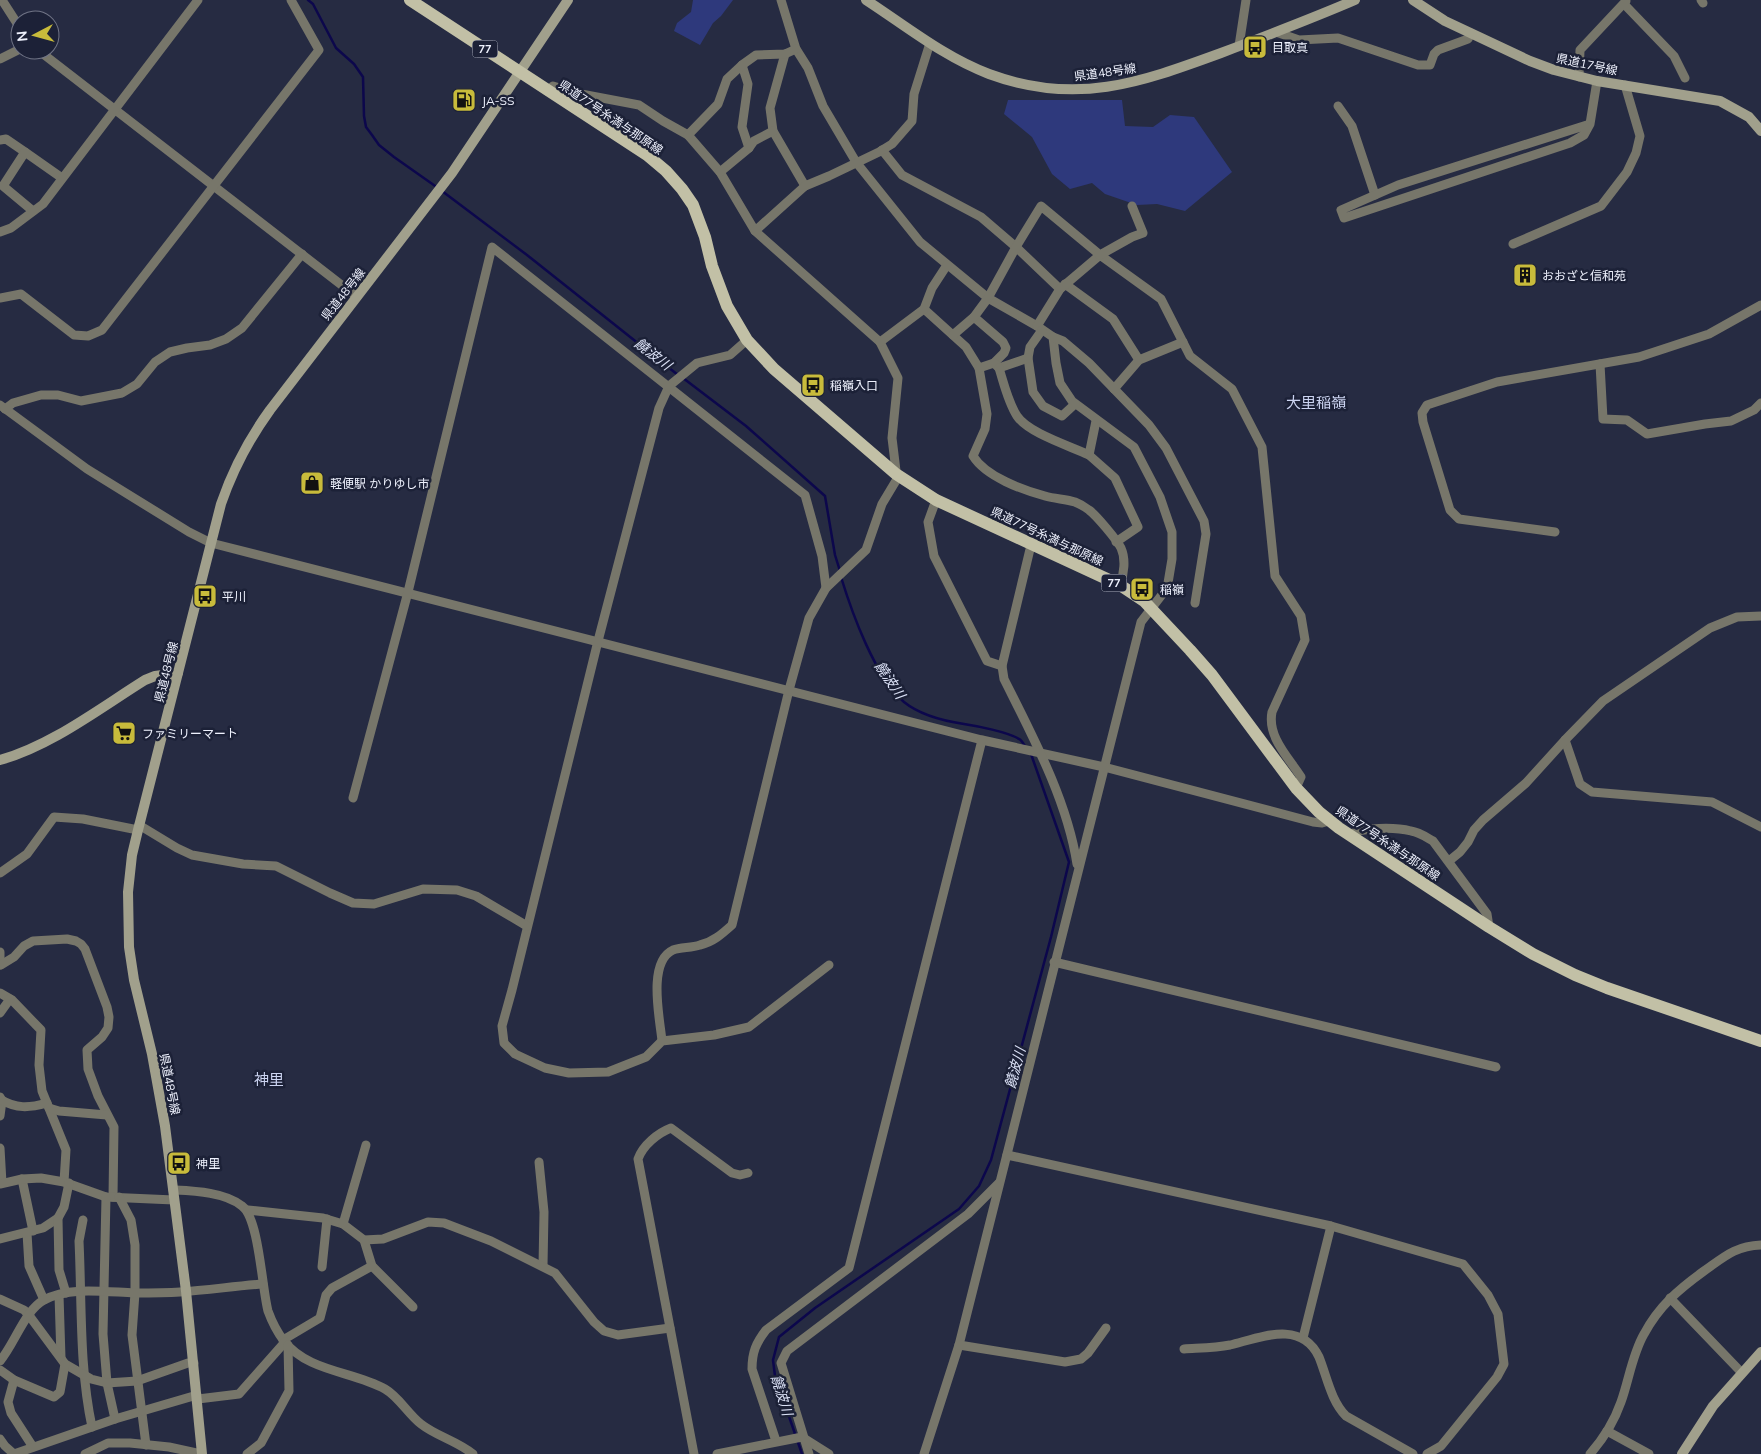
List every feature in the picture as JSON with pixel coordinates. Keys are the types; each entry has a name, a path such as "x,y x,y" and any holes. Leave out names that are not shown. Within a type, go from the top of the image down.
{"main road":[{"name":"県道77号糸満与那原線","path":"410,0 647,155 666,171 682,189 692,205 700,223 712,266 727,306 747,340 774,369 896,474 936,500 1120,585 1144,601 1212,675 1296,788 1329,821 1533,954 1575,975 1607,988 1761,1041"},
{"name":"県道48号線","path":"202,1454 186,1291 165,1126 152,1054 134,980 129,947 128,892 131,865 139,827 211,543 226,489 244,448 270,410 452,173 568,0"},
{"name":"県道48号線","path":"866,0 962,62 991,74 1030,85 1071,90 1114,86 1146,79 1239,46 1355,0"},
{"name":"県道17号線","path":"1413,0 1445,21 1530,61 1579,77 1720,101 1749,117 1761,131"},
{"path":"0,760 54,737 145,680 156,676 178,673"},
{"path":"1682,1454 1713,1406 1761,1352"}],"street":[{"path":"2,0 10,12"},
{"path":"0,232 11,228 42,204 198,0"},
{"path":"0,298 21,294 74,335 88,336 102,330 319,50 291,0"},
{"path":"781,0 796,49 808,68 823,106 856,162 920,242 988,298 1053,337 1063,341 1089,363 1149,425 1166,448 1204,521 1206,534 1195,603"},
{"path":"1239,46 1246,0"},
{"path":"1579,77 1580,50 1626,2 1674,56 1685,78"},
{"path":"1276,32 1299,40 1338,38 1424,66 1430,65 1434,54 1438,50 1468,39 1471,33"},
{"path":"755,231 804,186 829,176 892,144 912,121 916,85 930,43"},
{"path":"688,135 718,104 727,79 742,65 756,55 785,54 796,49"},
{"path":"785,54 770,108 773,131 804,186"},
{"path":"51,60 357,297"},
{"path":"742,65 748,84 742,127 749,148"},
{"path":"1590,124 1398,185 1341,210 1344,218 1564,146 1584,135 1590,124 1597,80"},
{"path":"1513,244 1600,206 1627,172 1636,153 1640,136 1625,84"},
{"path":"547,91 553,86 581,94 639,105 688,135 720,172 755,231 880,342 898,378 892,438 897,479 882,504 866,550 826,588 809,618 732,925 716,939 700,945 674,950 661,962 656,981 662,1041"},
{"path":"1338,106 1352,126 1375,195"},
{"path":"720,172 749,148 754,141 773,131"},
{"path":"0,140 6,139 62,178"},
{"path":"882,150 902,175 981,217 1062,287 1114,319 1139,360"},
{"path":"25,152 2,186 34,211"},
{"path":"953,335 974,317 988,298 1041,206 1100,255 1161,299 1190,356 1232,389 1262,447 1275,576 1302,616 1305,640 1270,719 1275,739 1301,778 1296,788"},
{"path":"1075,404 1062,416 1043,406 1033,392 1028,358 1030,348 1062,287 1100,255 1132,237 1143,234 1132,206"},
{"path":"353,798 408,592 492,247 805,495 822,556 826,588"},
{"path":"2,407 40,395 58,395 81,401 122,393 137,384 155,362 170,352 210,345 226,339 242,328 302,254"},
{"path":"880,342 924,309 932,288 947,265"},
{"path":"1556,532 1459,519 1450,510 1423,422 1422,413 1427,405 1497,382 1639,357 1709,334 1761,305"},
{"path":"924,309 966,347 979,368 987,414 985,429 973,456 976,461 991,473 1016,486 1046,496 1074,502 1089,510 1121,548 1124,574 1120,585"},
{"path":"974,317 1003,342 1006,348 997,366 1007,395 1018,417 1030,429 1088,455 1115,478 1138,527 1116,542"},
{"path":"924,1454 959,1345 1141,622 1164,592 1168,583 1172,559 1172,532 1160,497 1134,448 1072,401 1060,383 1053,337"},
{"path":"747,340 730,355 697,363 669,386 659,408 598,641 502,1026 504,1044 515,1054 545,1068 569,1074 608,1072 646,1056 662,1041 714,1035 749,1027 829,965"},
{"path":"1114,389 1139,360 1183,342"},
{"path":"979,368 997,366 1028,358"},
{"path":"1600,364 1603,419 1627,420 1647,434 1731,421 1754,410 1761,402"},
{"path":"2,407 87,469 189,532 211,543 982,740 1104,767 1313,822 1322,823 1329,821"},
{"path":"1088,455 1096,421"},
{"path":"936,500 928,522 934,556 987,661 1002,666"},
{"path":"1031,545 1002,666 1004,678 1042,753 1073,840 1078,869"},
{"path":"1449,861 1460,852 1483,820 1526,783 1564,740 1603,702 1710,628 1737,617 1761,616"},
{"path":"776,1441 752,1369 752,1357 756,1342 766,1330 850,1268 982,740"},
{"path":"1564,740 1580,784 1592,792 1712,802 1761,828"},
{"path":"0,873 27,854 54,817 84,819 139,827 192,855 243,864 276,866 330,893 353,902 374,904 423,889 457,890 476,896 527,926"},
{"path":"1349,835 1357,830 1412,831 1433,841 1487,914 1489,927"},
{"path":"0,952 0,965 14,957 24,946 34,941 66,938 76,941 85,949 107,1007 109,1017 108,1028 102,1037 87,1050 88,1069 114,1127 113,1197 104,1291 104,1334 107,1383 115,1419"},
{"path":"1054,962 1496,1067"},
{"path":"0,993 10,999 41,1030 39,1064 42,1092 66,1150 64,1207 58,1218 43,1228 0,1239"},
{"path":"0,1013 10,999"},
{"path":"0,1116 1,1099 17,1107 48,1106 59,1111 108,1115"},
{"path":"694,1454 638,1159 640,1153 661,1132 672,1128 732,1173 748,1174"},
{"path":"343,1224 366,1145"},
{"path":"0,1148 1,1184 22,1179 42,1178 113,1197 207,1194 224,1197 241,1204 248,1210 327,1219 343,1224 364,1240 372,1266 413,1307"},
{"path":"1007,1154 1331,1226 1463,1264 1488,1295 1498,1314 1504,1364 1497,1377 1441,1446 1427,1454"},
{"path":"539,1162 544,1212 543,1266"},
{"path":"22,1179 30,1232 29,1266 44,1300"},
{"path":"809,1454 802,1437 780,1362 783,1355 787,1350 968,1214 1000,1182"},
{"path":"113,1197 131,1220 135,1245 135,1293 132,1334 146,1445"},
{"path":"248,1210 257,1244 268,1310 276,1329 293,1351 322,1367 375,1384 388,1391 421,1424 473,1454"},
{"path":"0,1370 14,1380 54,1397 60,1392 63,1361 58,1218"},
{"path":"322,1267 327,1219"},
{"path":"83,1220 80,1241 83,1374 92,1427"},
{"path":"364,1240 383,1239 428,1222 444,1223 491,1241 555,1273 594,1322 604,1331 618,1335 670,1328"},
{"path":"1303,1338 1331,1226"},
{"path":"1590,1454 1603,1439 1621,1403 1643,1334 1658,1310 1677,1290 1732,1251 1761,1245"},
{"path":"0,1439 14,1454 115,1419 197,1397 239,1394 285,1342 320,1318 326,1295 332,1288 372,1266"},
{"path":"0,1361 9,1350 28,1314 44,1300 62,1294 81,1291 135,1293 186,1291 263,1284"},
{"path":"1670,1298 1742,1372"},
{"path":"0,1299 24,1310 63,1361 91,1379 107,1383 137,1381 188,1363 194,1363"},
{"path":"959,1345 1065,1362 1081,1359 1088,1353 1106,1328"},
{"path":"1184,1349 1229,1345 1270,1334 1303,1338 1318,1355 1338,1409 1346,1416 1413,1454"},
{"path":"247,1454 261,1443 289,1391 285,1342"},
{"path":"14,1380 8,1402 11,1413 32,1447"},
{"path":"1607,1431 1650,1454"},
{"path":"717,1454 802,1437 830,1454"},
{"path":"85,1454 108,1443 130,1443 169,1447 202,1454"}],"shaded area":[{"path":"693,0 733,0 713,23 700,45 674,31 677,23 691,12"},
{"path":"1008,100 1122,100 1125,126 1153,127 1170,115 1194,117 1232,172 1185,211 1157,204 1137,205 1105,194 1092,183 1070,189 1052,174 1032,137 1004,114"}],"waterway":[{"name":"饒波川","path":"308,0 313,4 336,48 354,64 363,77 366,127 379,145 438,188"},
{"name":"饒波川","path":"442,191 527,255 678,375"},
{"name":"饒波川","path":"683,378 746,426 825,496 835,555 840,571"},
{"name":"饒波川","path":"841,577 858,626 874,661 893,691 904,702 910,707 932,717 1014,736 1022,741 1026,748"},
{"name":"饒波川","path":"802,1454 775,1376 773,1360 779,1337 815,1308 959,1209 979,1186 991,1160 1051,937 1069,862 1031,754"}],"place":[{"name":"目取真","path":"1255,47"},
{"name":"JA-SS","path":"464,100"},
{"name":"おおざと信和苑","path":"1525,275"},
{"name":"稲嶺入口","path":"813,385"},
{"name":"軽便駅 かりゆし市","path":"312,483"},
{"name":"稲嶺","path":"1142,589"},
{"name":"平川","path":"205,596"},
{"name":"ファミリーマート","path":"124,733"},
{"name":"神里","path":"179,1163"}],"district":[{"name":"大里稲嶺","path":"1316,402"},
{"name":"神里","path":"269,1079"}]}
